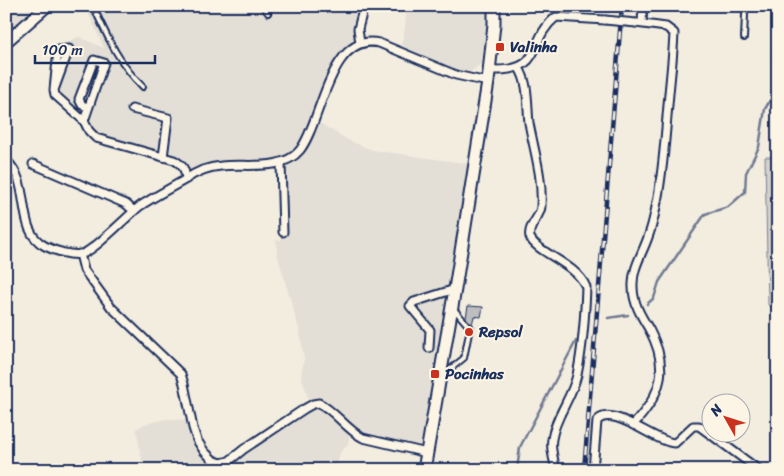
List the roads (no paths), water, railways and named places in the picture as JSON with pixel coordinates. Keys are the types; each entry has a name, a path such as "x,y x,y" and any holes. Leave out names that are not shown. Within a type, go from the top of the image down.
{"main road":[{"path":"424,470 456,289 489,76 494,6"}],"street":[{"path":"6,42 47,6"},
{"path":"360,43 358,29 364,6"},
{"path":"639,23 643,6"},
{"path":"6,160 18,174 28,227 33,237 52,249 80,254 93,248 134,211 186,178 219,166 286,162 294,156 307,138 332,75 344,57 360,43 370,41 379,43 456,75 489,76 519,68 528,61 550,22 556,18 605,20 666,26 674,33 664,160 656,209 632,286 633,297 660,353 662,365 660,381 652,403 633,424"},
{"path":"54,90 69,49 58,50 54,90 55,95 84,120 89,131 96,138 181,164 186,170 186,178"},
{"path":"84,120 104,63 94,60 79,99 82,105 88,107"},
{"path":"519,68 525,76 527,109 539,166 542,202 539,215 530,231 530,238 534,244 560,260 576,273 586,287 582,344 577,375 551,441 556,470"},
{"path":"132,109 168,118 163,157"},
{"path":"281,162 283,232"},
{"path":"34,164 126,204 134,211"},
{"path":"80,254 84,270 99,293 125,322 181,374 192,428 204,451 213,460 221,463 229,461 304,409 319,403 335,414 355,434 363,438 427,453"},
{"path":"429,348 430,330 410,306 414,302 456,289"},
{"path":"593,470 597,421 600,417 610,415 633,424 668,443 675,443 693,426 699,426 759,470"}],"lane":[{"path":"93,6 117,56 125,68 143,87"},
{"path":"263,6 268,13"},
{"path":"744,6 744,38"},
{"path":"441,377 464,358 470,328 453,306"}],"waterway":[{"path":"778,46 773,54 778,72"},
{"path":"647,304 654,298 659,282 705,214 728,207 745,192 746,173 759,147 765,109 778,87"},
{"path":"608,318 628,315"},
{"path":"517,470 520,447 576,341"}],"railway":[{"path":"584,470 622,6"}],"place":[{"name":"Valinha","path":"500,47"},
{"name":"Repsol","path":"469,332"},
{"name":"Pocinhas","path":"435,374"}]}
